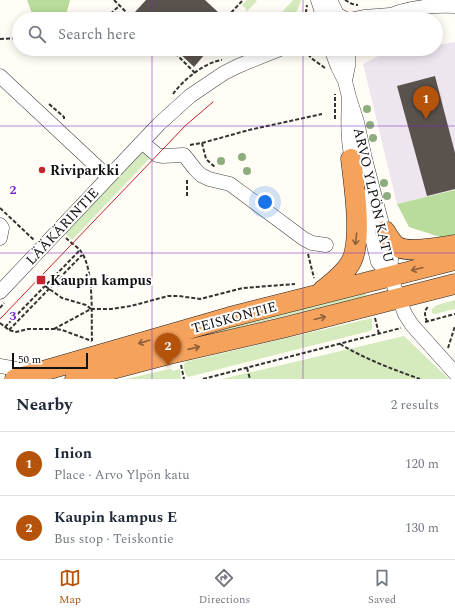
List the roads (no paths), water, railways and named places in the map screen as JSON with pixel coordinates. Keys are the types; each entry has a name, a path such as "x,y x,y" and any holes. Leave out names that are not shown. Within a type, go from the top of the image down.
{"highway":[{"path":"314,288 342,274 352,261 357,230 351,159"},
{"path":"385,231 390,240 396,246 406,249 455,245"},
{"name":"TEISKONTIE","path":"15,379 37,372 94,348 230,317 314,288 390,276 455,260"},
{"name":"TEISKONTIE","path":"75,379 165,355 286,327 455,284"}],"street":[{"path":"330,0 332,12"},
{"path":"313,1 326,12"},
{"path":"401,12 437,3 455,6"},
{"name":"LÄÄKÄRINTIE","path":"0,292 159,124 190,96 224,73 263,56"},
{"name":"ARVO YLPÖN KATU","path":"334,56 345,80 349,97 358,122 365,159 385,231 391,259 390,276"},
{"name":"ARVO YLPÖN KATU","path":"345,80 348,66 348,56"},
{"path":"0,76 108,177"},
{"name":"ARVO YLPÖN KATU","path":"349,97 348,121 351,159 360,184 378,262 390,276"},
{"path":"142,142 157,155 184,155 201,175 209,179 230,184 304,239 312,243 326,245"},
{"path":"0,225 2,228 0,238"},
{"path":"390,276 405,314 412,325 455,373"},
{"path":"0,366 37,372"}],"tram line":[{"path":"0,319 186,125 213,102"}],"place":[{"name":"Inion","path":"426,119"},
{"name":"Riviparkki","path":"42,170"},
{"name":"Kaupin kampus","path":"41,280"},
{"name":"Kaupin kampus E","path":"168,366"}]}
